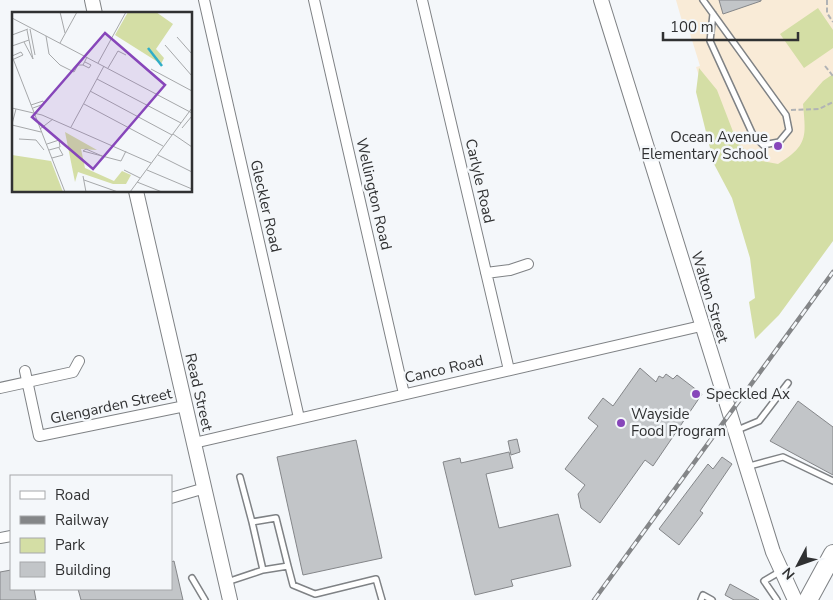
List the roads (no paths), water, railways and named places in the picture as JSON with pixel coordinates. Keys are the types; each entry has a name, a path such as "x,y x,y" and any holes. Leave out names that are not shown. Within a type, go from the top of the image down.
{"highway":[{"path":"808,600 833,554"}],"street":[{"name":"Gleckler Road","path":"204,0 299,418"},
{"name":"Wellington Road","path":"314,0 404,394"},
{"name":"Carlyle Road","path":"422,0 509,370"},
{"name":"Walton Street","path":"601,0 746,467 781,571 795,600"},
{"name":"Read Street","path":"136,192 230,600"},
{"path":"486,273 510,270 528,264"},
{"name":"Canco Road","path":"194,443 701,326"},
{"path":"0,388 73,372 79,362"},
{"path":"25,371 28,382"},
{"name":"Glengarden Street","path":"28,382 39,436 185,406"},
{"path":"172,498 205,488"}],"lane":[{"path":"703,0 786,115 789,130 779,142 763,145 752,135 710,41 713,14"},
{"path":"735,431 759,421 788,383"},
{"path":"746,467 783,457 833,481"},
{"path":"240,477 263,570"},
{"path":"252,522 276,518 293,586 315,594 376,578 382,600"},
{"path":"226,582 263,570 288,566"},
{"path":"776,600 764,581 781,571"},
{"path":"192,578 205,600"},
{"path":"701,600 704,595 712,600"}],"railway":[{"path":"594,600 833,272"}],"place":[{"name":"Ocean Avenue Elementary School","path":"778,146"},
{"name":"Speckled Ax","path":"696,394"},
{"name":"Wayside Food Program","path":"621,423"}]}
